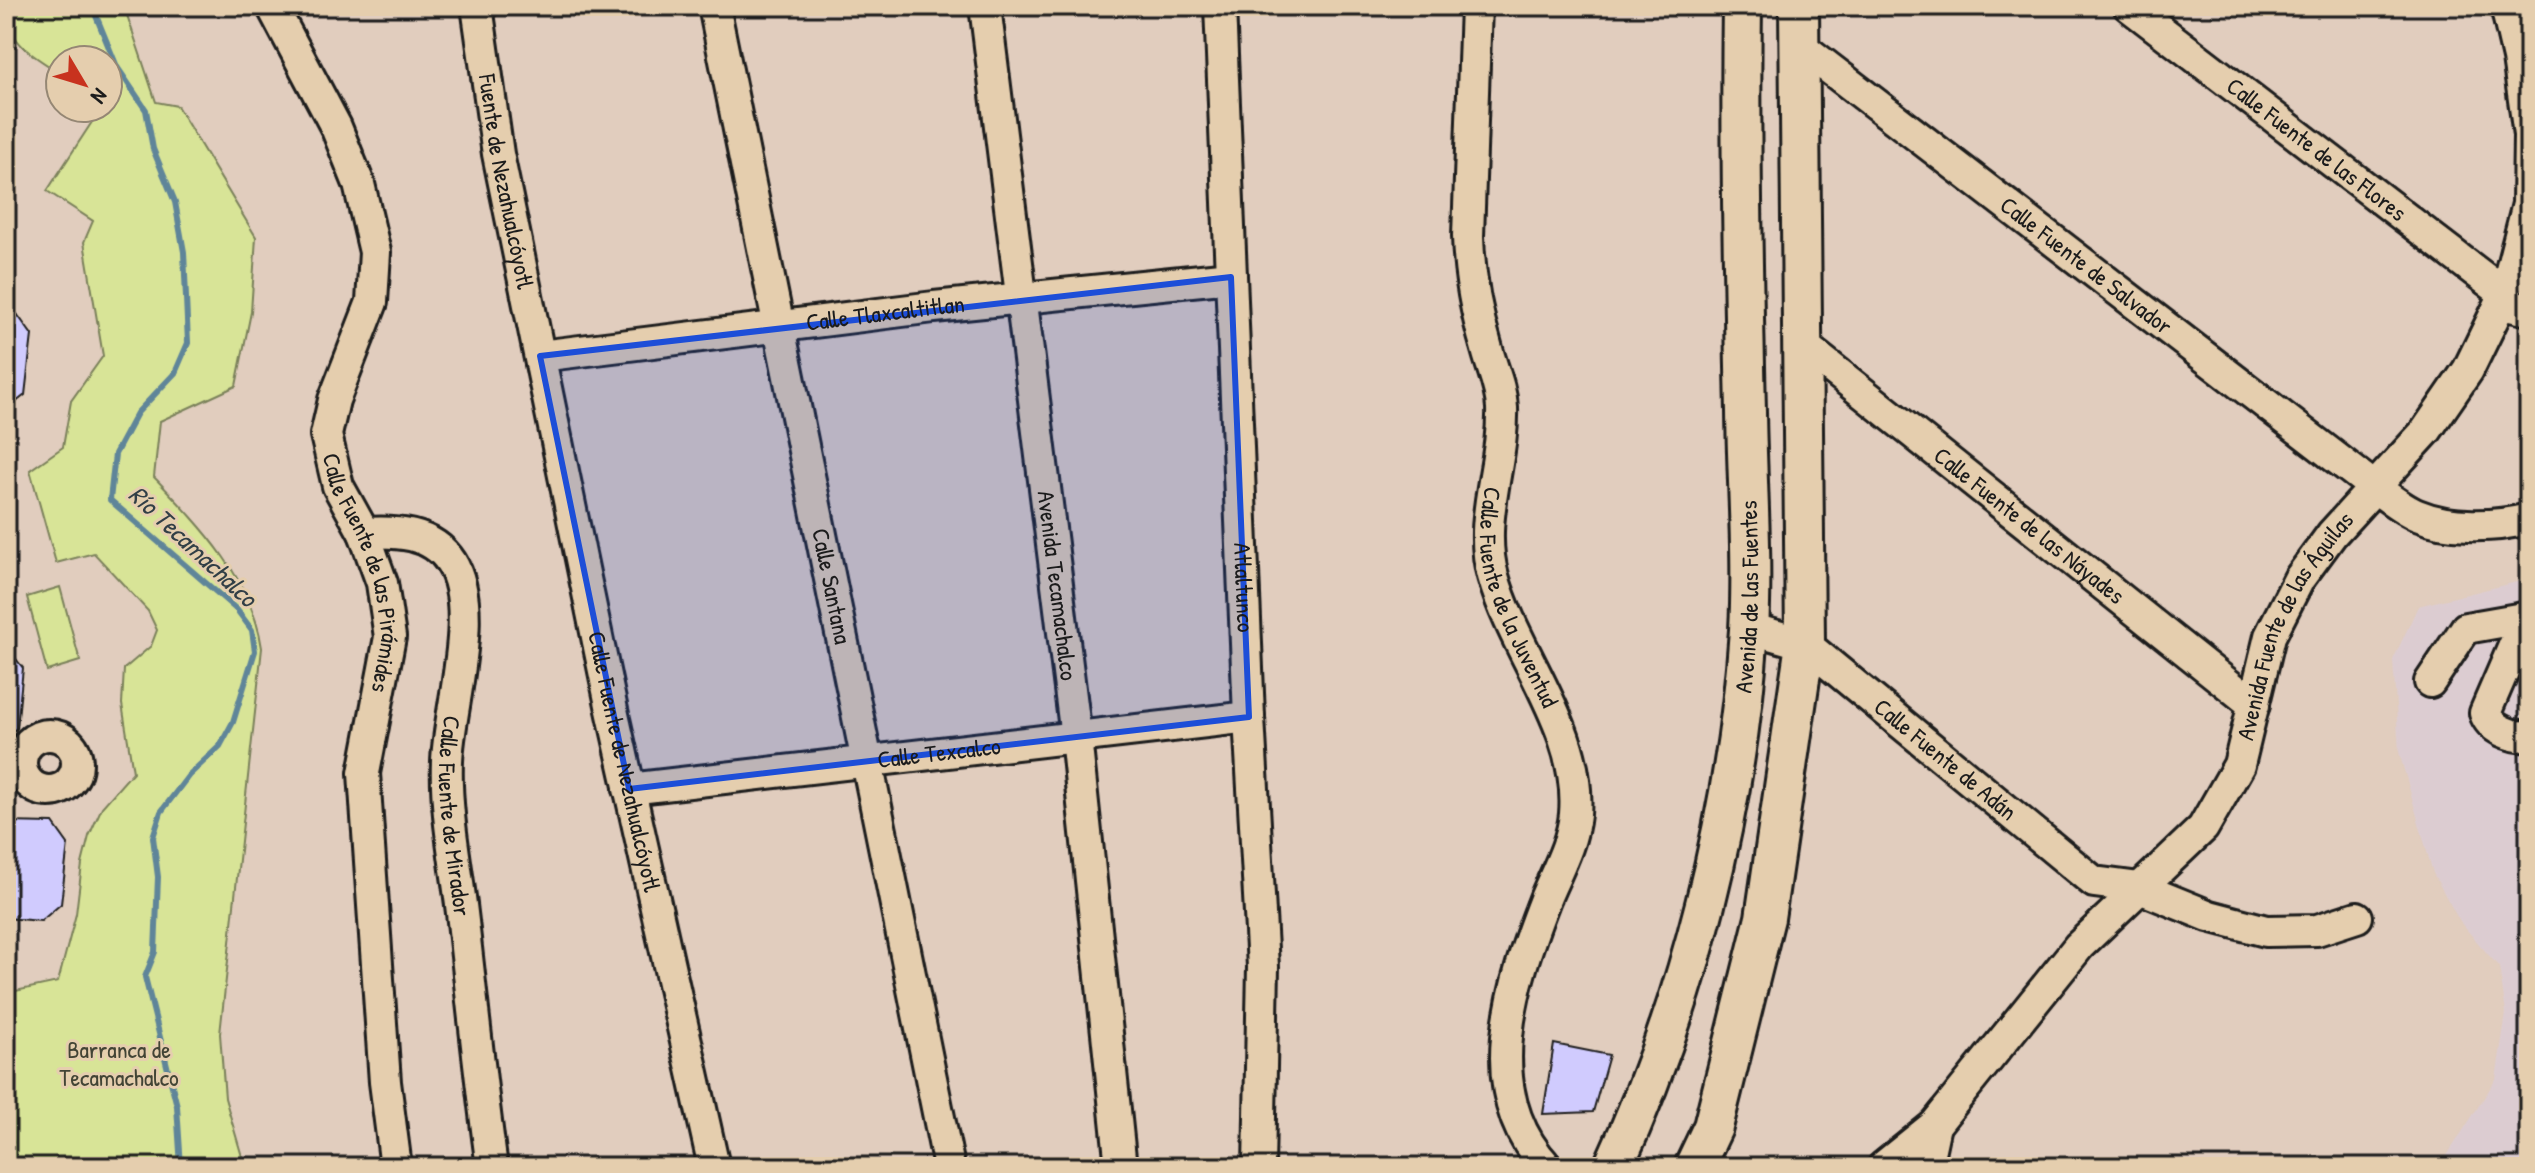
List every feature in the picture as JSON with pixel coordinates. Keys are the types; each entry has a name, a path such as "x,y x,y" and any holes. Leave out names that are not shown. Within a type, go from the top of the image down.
{"main road":[{"name":"Avenida de las Fuentes","path":"1613,1167 1661,1049 1720,841 1735,757 1749,628 1740,143 1742,6"},
{"path":"1694,1167 1713,1127 1765,918 1805,644 1799,6"}],"street":[{"name":"Calle Fuente de las Pirámides","path":"272,6 336,127 359,184 375,252 372,302 334,400 326,435 338,486 364,533 382,583 390,637 364,773 385,1082 396,1167"},
{"name":"Fuente de Nezahualcóyotl","path":"477,6 498,154 540,356"},
{"name":"Calle Santana","path":"714,6 949,1167"},
{"name":"Avenida Tecamachalco","path":"985,6 1076,737 1121,1167"},
{"name":"Atlaltunco","path":"1220,6 1249,717 1263,967 1259,1167"},
{"name":"Calle Fuente de la Juventud","path":"1476,6 1469,271 1487,352 1499,383 1502,409 1491,493 1492,574 1566,745 1575,780 1575,816 1565,855 1522,962 1510,1003 1506,1041 1507,1089 1517,1122 1533,1153 1547,1167"},
{"name":"Calle Fuente de las Flores","path":"2129,6 2512,303"},
{"name":"Avenida Fuente de las Águilas","path":"1883,1167 1935,1125 2079,946 2203,828 2239,765 2270,636 2299,579 2332,534 2426,431 2512,303 2528,204 2529,148 2518,58 2506,6"},
{"name":"Calle Fuente de Salvador","path":"1799,45 2374,487 2417,515 2463,524 2507,524 2529,519"},
{"name":"Calle Tlaxcaltitlan","path":"540,356 934,307 1231,277"},
{"name":"Calle Fuente de las Náyades","path":"1804,346 2254,705"},
{"name":"Calle Fuente de Nezahualcóyotl","path":"540,356 629,789 714,1167"},
{"name":"Calle Fuente de Mirador","path":"364,533 399,531 434,544 451,562 461,585 463,647 447,759 450,818 492,1167"},
{"path":"2430,682 2466,628 2528,617"},
{"path":"2528,617 2485,713 2493,727 2529,736"},
{"name":"Calle Fuente de Adán","path":"1749,628 1805,644 2094,882 2140,888 2209,916 2266,931 2317,930 2357,917"},
{"name":"Calle Texcalco","path":"629,789 1249,717"},
{"path":"1926,1167 1935,1125"}],"highlighted area":[{"path":"1231,277 1249,717 629,789 540,356"}],"shaded area":[{"path":"2529,579 2529,1167 2445,1167 2441,1165 2496,1079 2506,1013 2499,967 2460,922 2433,873 2399,752 2393,660 2418,606"}],"green space":[{"name":"Barranca de Tecamachalco","path":"6,6 124,6 156,102 177,106 256,237 251,312 236,386 160,421 154,477 206,534 236,576 248,599 262,648 220,1034 225,1098 245,1167 6,1167 6,1147 13,1142 6,1127 6,993 58,982 76,914 89,836 102,807 133,772 122,704 124,669 151,646 157,630 148,611 94,553 56,563 30,470 63,447 71,401 103,356 84,242 93,221 47,191 91,124 124,124 124,44 44,44 44,63 16,39 7,19"},
{"path":"60,587 80,661 47,671 27,597"}],"building":[{"path":"6,314 17,314 32,335 25,395 6,410"},
{"path":"6,646 23,668 17,728 6,736"},
{"path":"6,822 53,823 68,844 61,904 41,921 6,918"},
{"path":"1554,1044 1609,1055 1593,1112 1543,1114"}],"waterway":[{"name":"Río Tecamachalco","path":"92,6 117,67 146,110 153,149 175,202 184,252 188,343 175,373 137,413 115,454 110,500 237,610 252,630 255,651 233,722 220,746 189,775 161,812 153,837 158,877 155,952 145,977 177,1106 181,1167"}]}
